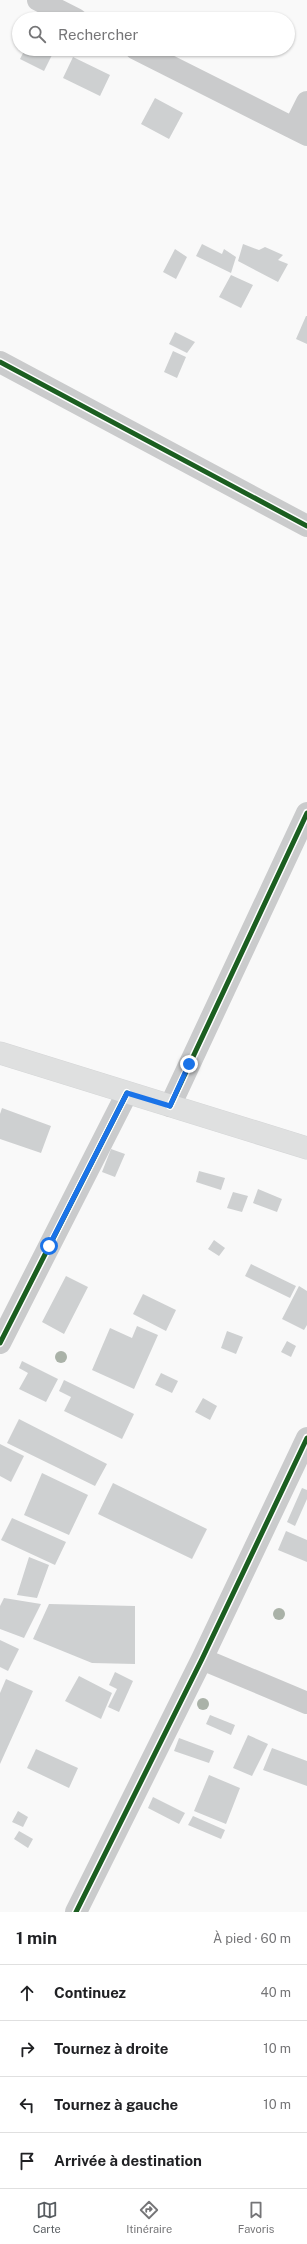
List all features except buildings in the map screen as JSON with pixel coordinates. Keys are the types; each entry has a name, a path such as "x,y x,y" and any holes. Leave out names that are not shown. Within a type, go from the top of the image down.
{"main road":[{"path":"0,1053 307,1148"}],"street":[{"path":"38,0 62,12"},
{"path":"150,56 301,131 307,102"},
{"path":"0,362 307,526"},
{"path":"170,1106 307,813"},
{"path":"0,1343 127,1093"},
{"path":"76,1912 202,1659 307,1438"},
{"path":"202,1659 307,1703"}],"cycle path":[{"path":"0,362 307,526"},
{"path":"170,1106 307,813"},
{"path":"0,1343 127,1093"},
{"path":"76,1912 202,1659 307,1438"}],"route":[{"path":"49,1246 127,1093 170,1106 189,1064"}]}
